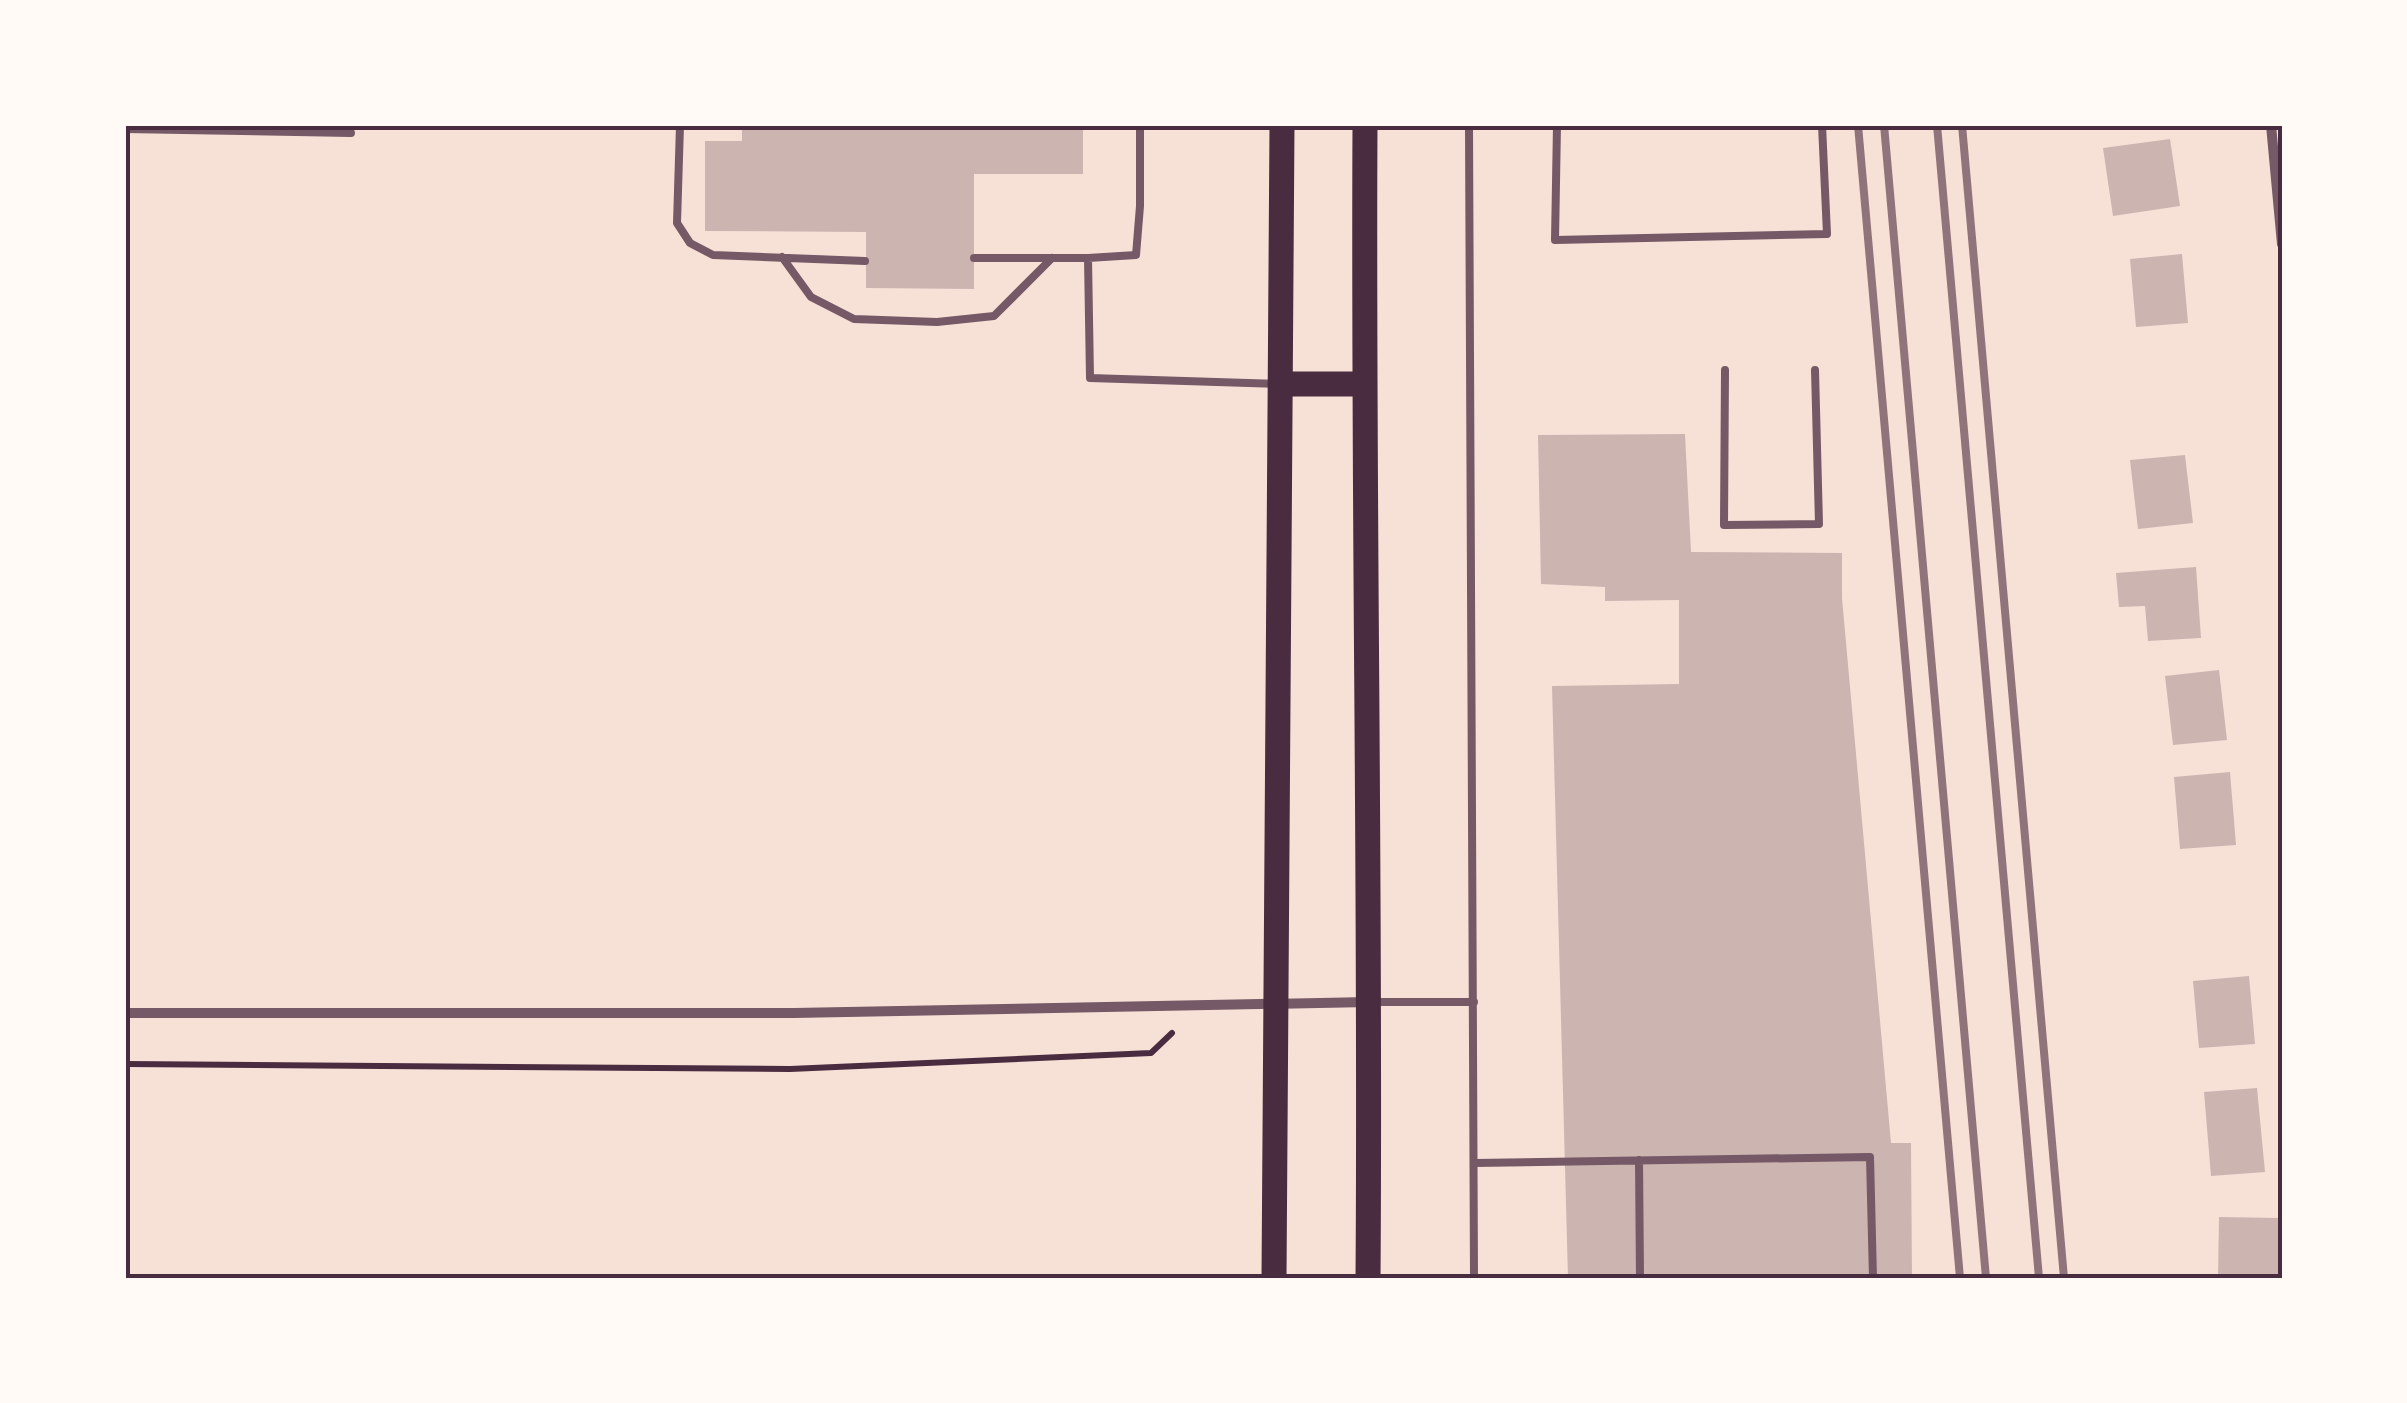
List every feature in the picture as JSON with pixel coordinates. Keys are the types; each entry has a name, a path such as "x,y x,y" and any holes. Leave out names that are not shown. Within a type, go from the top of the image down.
{"main road":[{"path":"1274,1278 1282,125"},
{"path":"1365,125 1368,1278"},
{"path":"1280,384 1364,384"}],"street":[{"path":"2271,125 2282,244"},
{"path":"125,1013 794,1013 1370,1002"}],"lane":[{"path":"680,125 677,223 690,243 712,255 866,261"},
{"path":"974,258 1136,255 1140,125"},
{"path":"1468,125 1474,1278"},
{"path":"1557,125 1554,240 1827,234 1822,125"},
{"path":"125,129 351,133"},
{"path":"782,258 811,297 854,319 937,322 994,316 1052,258"},
{"path":"1088,258 1090,378 1280,384"},
{"path":"1726,370 1724,525 1819,524 1815,370"},
{"path":"1370,1002 1474,1002"},
{"path":"1474,1162 1870,1157 1873,1278"},
{"path":"1639,1160 1640,1278"}],"path":[{"path":"125,1064 790,1069 1152,1054 1172,1033"}],"building":[{"path":"742,125 1083,125 1083,174 974,174 974,289 866,288 866,232 705,231 705,141 742,141"},
{"path":"2170,139 2180,206 2113,216 2103,148"},
{"path":"2182,254 2188,323 2136,327 2130,259"},
{"path":"1685,434 1691,552 1842,553 1842,598 1891,1143 1911,1143 1912,1278 1568,1278 1552,686 1679,684 1679,600 1605,601 1605,587 1541,584 1538,435"},
{"path":"2185,455 2193,523 2138,529 2130,460"},
{"path":"2196,567 2201,638 2148,641 2145,606 2119,607 2116,573"},
{"path":"2219,670 2227,740 2173,745 2165,676"},
{"path":"2230,772 2236,845 2180,849 2174,777"},
{"path":"2249,976 2255,1044 2199,1048 2193,981"},
{"path":"2257,1088 2265,1172 2211,1176 2204,1092"},
{"path":"2219,1217 2280,1218 2279,1278 2218,1278"}],"railway":[{"path":"1858,125 1960,1278"},
{"path":"1884,125 1986,1278"},
{"path":"1937,125 2039,1278"},
{"path":"1962,125 2064,1278"}]}
